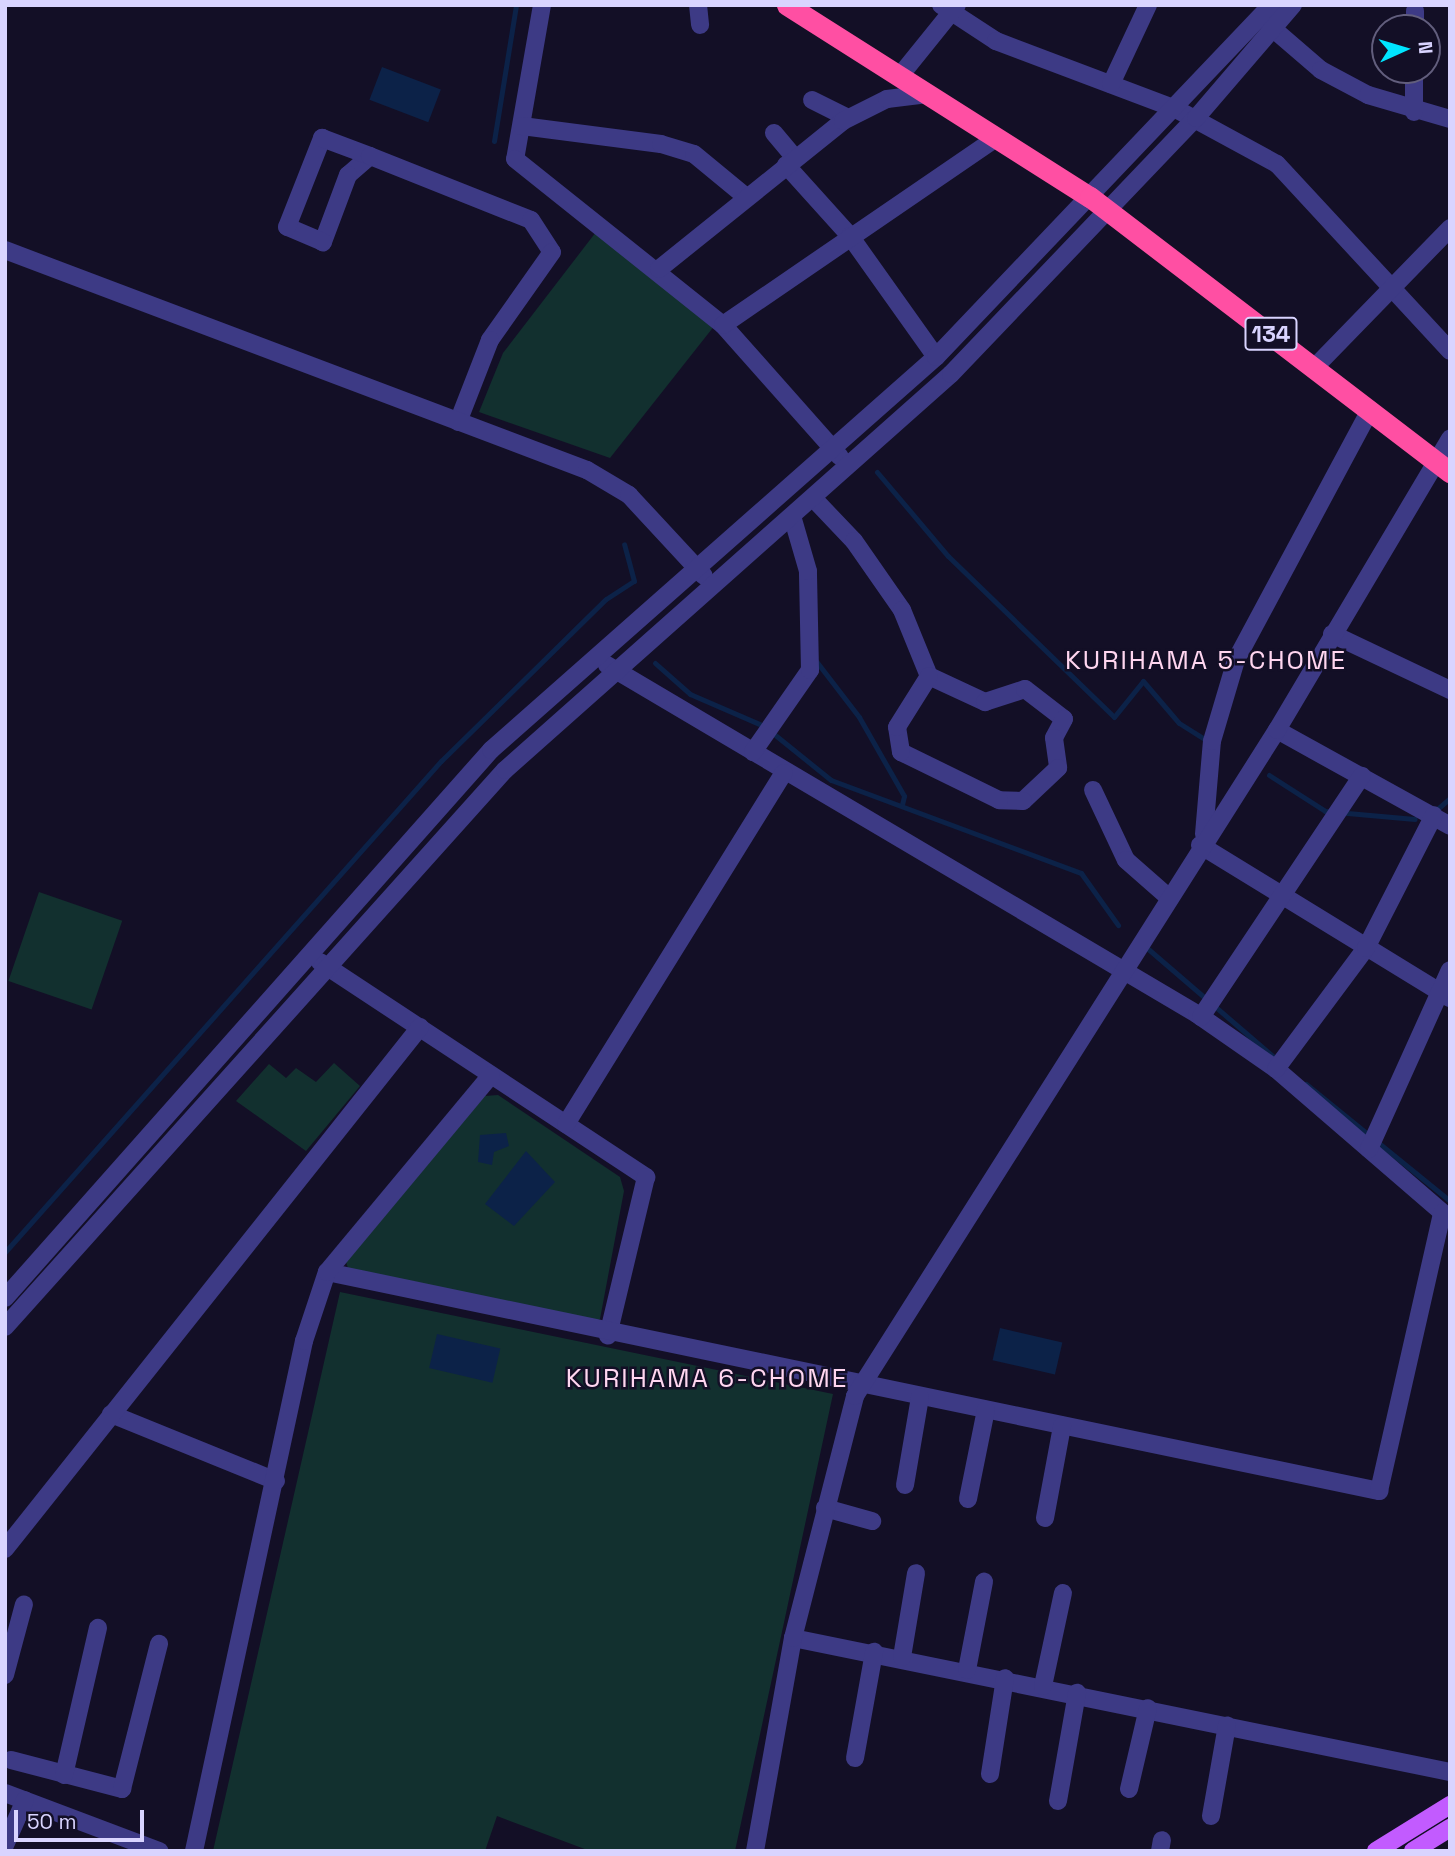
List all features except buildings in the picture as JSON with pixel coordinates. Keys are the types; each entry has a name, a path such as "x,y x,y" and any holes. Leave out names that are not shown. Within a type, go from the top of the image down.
{"highway":[{"name":"134","path":"787,5 1109,210 1441,466"}],"main road":[{"path":"1376,1851 1450,1805"},
{"path":"1413,1851 1450,1828"}],"street":[{"path":"542,5 515,159 659,269 723,325 849,468"},
{"path":"698,5 700,25"},
{"path":"1111,84 1148,5"},
{"path":"5,1298 312,956 491,750 696,568 834,451 936,357 1176,109 1270,19 1293,5"},
{"path":"899,77 950,8 996,41 1196,118 1277,164 1330,214 1389,290 1450,351"},
{"path":"1270,19 1321,70 1414,111 1450,118"},
{"path":"5,1327 505,770 711,584 849,468 951,374 1196,118 1270,19"},
{"path":"1414,84 1414,111"},
{"path":"659,269 745,196 848,118 887,99 926,94"},
{"path":"812,100 848,118"},
{"path":"522,126 661,144 694,154 745,196"},
{"path":"774,134 790,161 850,236 936,357"},
{"path":"370,156 348,175 323,242 287,227 322,138 370,156 531,220 552,252 490,340 458,422"},
{"path":"723,325 995,138"},
{"path":"1315,367 1450,228"},
{"path":"5,250 587,470 629,495 711,584"},
{"path":"1202,842 1212,741 1236,660 1370,410"},
{"path":"755,1851 793,1638 825,1508 863,1385 1120,968 1277,730 1332,634 1441,466 1450,439"},
{"path":"813,498 854,541 902,610 929,676 985,702 1025,688 1064,719 1054,738 1058,768 1023,801 999,800 901,752 897,727 929,676"},
{"path":"753,752 810,670 808,571 792,516"},
{"path":"1332,634 1450,690"},
{"path":"327,1272 608,1335 1378,1490 1446,1216 1276,1069 1201,1017 595,658"},
{"path":"1277,730 1450,826"},
{"path":"566,1124 784,772"},
{"path":"1201,1017 1284,901 1362,776"},
{"path":"1093,790 1126,860 1167,896"},
{"path":"1276,1069 1366,948 1434,815"},
{"path":"1202,842 1284,901 1446,995"},
{"path":"312,956 646,1177 608,1335"},
{"path":"1368,1149 1446,995 1450,970"},
{"path":"5,1549 420,1027"},
{"path":"194,1851 276,1481 304,1341 327,1272 491,1075"},
{"path":"905,1485 920,1397"},
{"path":"968,1499 986,1410"},
{"path":"111,1414 276,1481"},
{"path":"1045,1518 1062,1426"},
{"path":"825,1508 872,1521"},
{"path":"902,1657 916,1573"},
{"path":"967,1670 984,1582"},
{"path":"1043,1686 1063,1593"},
{"path":"5,1675 24,1604"},
{"path":"64,1775 98,1628"},
{"path":"793,1638 967,1670 1450,1772"},
{"path":"7,1765 122,1789 159,1644"},
{"path":"855,1758 874,1652"},
{"path":"990,1774 1005,1678"},
{"path":"1058,1801 1077,1693"},
{"path":"1129,1788 1148,1707"},
{"path":"1211,1816 1227,1725"},
{"path":"5,1793 129,1845 159,1851"},
{"path":"5,1845 25,1801"}],"green space":[{"path":"596,232 715,325 610,458 479,412 503,353"},
{"path":"39,892 122,921 92,1010 8,981"},
{"path":"334,1063 360,1086 306,1151 236,1101 269,1064 286,1078 296,1068 316,1082"},
{"path":"498,1095 620,1177 624,1191 600,1319 591,1324 349,1271 345,1259 485,1096"},
{"path":"340,1292 833,1394 735,1851 590,1851 497,1816 485,1851 213,1851"}],"water":[{"path":"382,67 441,90 428,122 369,100"},
{"path":"506,1133 509,1146 494,1152 492,1165 478,1162 480,1135"},
{"path":"526,1151 555,1182 514,1226 485,1204"},
{"path":"1000,1328 1062,1342 1055,1375 993,1360"},
{"path":"437,1334 500,1349 492,1383 429,1368"}],"waterway":[{"path":"494,141 516,5"},
{"path":"877,472 948,556 1114,717 1143,681 1179,723 1208,741"},
{"path":"5,1252 441,761 606,599 634,581 624,544"},
{"path":"816,661 859,717 904,796 902,805"},
{"path":"655,663 690,694 764,726 831,780 1081,873 1118,925"},
{"path":"1269,775 1325,811 1415,819"},
{"path":"1435,811 1450,798"},
{"path":"1147,948 1277,1060"},
{"path":"1306,1084 1450,1201"}],"district":[{"name":"KURIHAMA 5-CHOME","path":"1206,661"},
{"name":"KURIHAMA 6-CHOME","path":"707,1379"}]}
